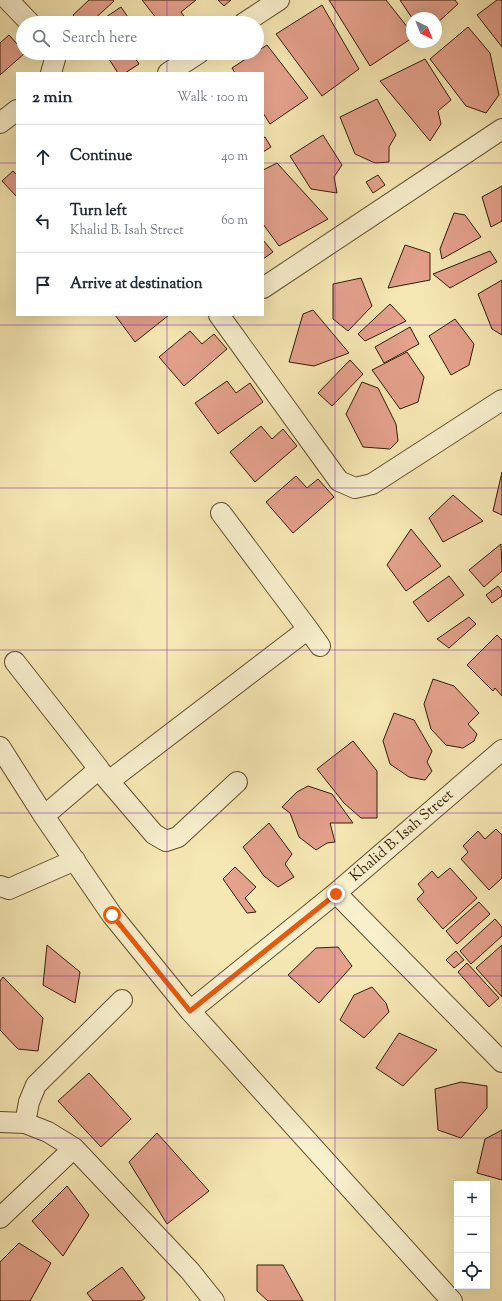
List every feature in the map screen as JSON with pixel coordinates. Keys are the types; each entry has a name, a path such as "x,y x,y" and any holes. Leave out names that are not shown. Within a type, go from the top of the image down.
{"street":[{"path":"8,0 23,16"},
{"path":"254,16 274,1"},
{"path":"51,72 55,60"},
{"path":"170,72 188,60"},
{"path":"0,124 16,111"},
{"path":"264,287 502,128"},
{"path":"220,316 339,481 355,488 372,484 502,400"},
{"path":"221,513 320,646"},
{"path":"44,816 104,775 308,629"},
{"path":"15,662 104,775 154,834 166,841 178,837 237,782"},
{"path":"0,747 44,816 112,915 190,1011 452,1301"},
{"name":"Khalid B. Isah Street","path":"190,1011 336,894 502,750"},
{"path":"0,886 9,888 75,860"},
{"path":"336,894 499,1053"},
{"path":"25,1123 29,1102 36,1085 122,1000"},
{"path":"0,1122 25,1123 48,1132 74,1148 190,1271 214,1301"},
{"path":"0,1218 74,1148"}],"building":[{"path":"89,0 114,1 98,16 73,15"},
{"path":"142,0 196,0 181,12 184,16 155,16"},
{"path":"218,0 231,0 224,6"},
{"path":"329,0 386,0 406,25 406,42 370,66"},
{"path":"400,0 455,0 458,4 442,19 442,12 408,12"},
{"path":"497,0 502,0 502,47 477,15"},
{"path":"322,5 359,69 322,96 276,34"},
{"path":"121,7 127,16 108,16"},
{"path":"468,27 490,53 499,95 486,113 466,106 430,59"},
{"path":"9,35 16,43 17,60 0,75 0,43"},
{"path":"267,45 308,98 270,124 264,115 264,72 234,72 232,68 244,60 264,60 264,47"},
{"path":"425,59 451,100 438,111 441,124 430,141 380,81"},
{"path":"110,60 136,60 139,64 127,72 117,72"},
{"path":"377,99 396,135 389,147 389,162 375,163 355,154 340,117"},
{"path":"323,135 342,165 334,177 337,193 311,189 290,156"},
{"path":"264,138 271,147 264,151"},
{"path":"277,163 328,219 279,246 264,225 264,170"},
{"path":"13,171 16,174 16,196 2,181"},
{"path":"378,175 385,185 373,193 366,182"},
{"path":"502,186 502,221 491,227 482,197"},
{"path":"454,213 465,215 481,237 442,259 440,249"},
{"path":"264,241 273,252 264,258"},
{"path":"405,245 430,253 430,280 388,288"},
{"path":"490,251 497,262 450,288 433,274"},
{"path":"361,278 372,306 348,331 333,319 333,284"},
{"path":"502,280 502,335 492,329 478,294"},
{"path":"390,304 406,321 365,341 358,334"},
{"path":"313,310 349,353 314,366 289,362 303,314"},
{"path":"116,316 168,316 135,342"},
{"path":"455,319 474,344 469,365 451,375 429,336"},
{"path":"410,327 419,344 384,363 375,347"},
{"path":"190,331 202,344 214,334 227,349 184,386 159,357"},
{"path":"407,352 424,377 418,402 400,409 372,370"},
{"path":"350,360 363,374 332,406 318,393"},
{"path":"227,381 236,393 250,383 263,402 218,434 195,403"},
{"path":"362,382 378,388 396,424 398,441 390,449 363,447 346,414"},
{"path":"261,426 272,439 283,429 297,446 255,482 230,452"},
{"path":"502,472 502,515 493,511"},
{"path":"296,476 307,488 318,479 334,497 293,533 266,502"},
{"path":"453,495 483,521 443,542 429,518"},
{"path":"411,529 441,566 406,591 387,565"},
{"path":"501,544 502,571 484,587 469,570"},
{"path":"449,576 464,595 428,622 413,602"},
{"path":"498,586 502,591 502,596 492,603 486,595"},
{"path":"469,617 476,624 449,648 437,639"},
{"path":"497,635 502,640 502,696 495,688 493,691 467,665"},
{"path":"433,679 454,686 479,713 468,724 477,734 474,741 463,748 446,745 431,729 424,704"},
{"path":"394,713 414,720 432,751 427,762 432,771 425,780 409,777 390,764 383,741"},
{"path":"353,741 377,771 377,818 361,818 344,803 317,769"},
{"path":"308,786 332,794 353,823 330,823 335,842 327,843 316,850 299,837 290,813 282,807 297,792"},
{"path":"269,823 292,854 285,864 294,877 278,887 264,876 243,847"},
{"path":"496,829 502,835 502,878 489,890 461,859 468,852 463,846 478,831 485,839"},
{"path":"235,867 256,887 245,898 256,912 247,913 223,879"},
{"path":"450,868 477,898 443,929 417,899 424,892 418,884 432,871 438,878"},
{"path":"479,902 490,914 457,944 446,931"},
{"path":"495,919 502,927 502,936 471,964 460,951"},
{"path":"47,945 80,972 75,1003 43,985"},
{"path":"502,945 502,997 476,968"},
{"path":"338,947 352,966 319,1003 288,975 316,948"},
{"path":"456,951 464,960 454,968 446,960"},
{"path":"467,963 499,998 489,1007 458,972"},
{"path":"3,977 43,1018 38,1051 18,1049 0,1030 0,981"},
{"path":"372,987 386,1003 389,1012 364,1038 340,1020 354,995"},
{"path":"399,1033 437,1050 403,1086 376,1068"},
{"path":"89,1073 131,1119 101,1147 58,1101"},
{"path":"461,1082 487,1086 487,1108 461,1138 438,1130 435,1089"},
{"path":"502,1130 502,1180 477,1173 485,1139"},
{"path":"157,1133 209,1191 167,1224 129,1162"},
{"path":"67,1186 89,1215 63,1256 32,1221"},
{"path":"19,1243 51,1263 30,1301 0,1301 0,1262"},
{"path":"257,1265 283,1265 303,1301 268,1301 257,1291"},
{"path":"122,1267 145,1298 141,1301 93,1301 87,1293"}],"route":[{"path":"112,915 190,1011 336,894"}]}
